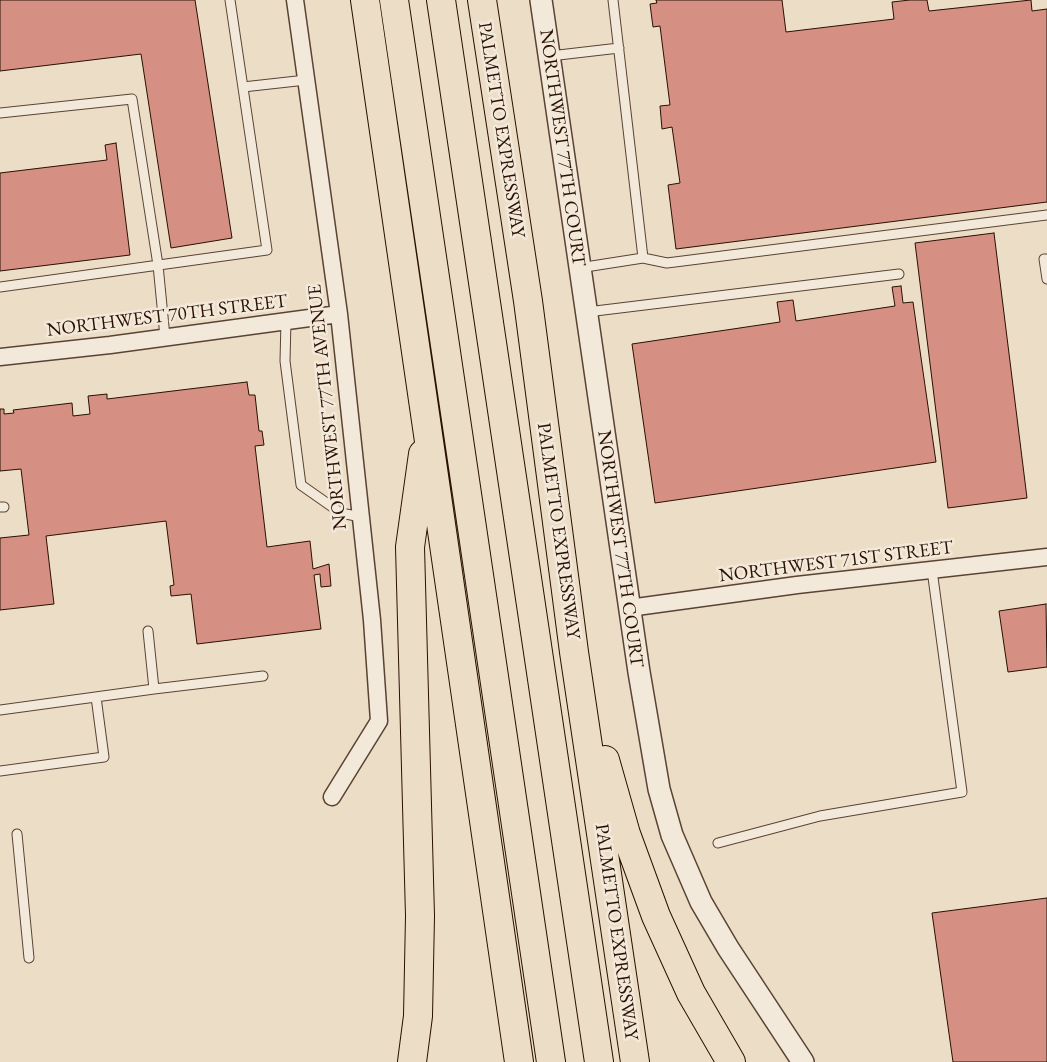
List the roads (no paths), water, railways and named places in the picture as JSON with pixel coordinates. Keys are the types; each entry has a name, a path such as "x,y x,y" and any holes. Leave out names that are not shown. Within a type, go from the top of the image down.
{"highway":[{"path":"366,0 519,1062"},
{"path":"394,0 551,1062"},
{"path":"441,0 599,1062"},
{"name":"PALMETTO EXPRESSWAY","path":"482,0 528,301 574,652 635,1062"},
{"path":"412,1062 418,1016 420,916 410,547 427,421"},
{"path":"574,652 626,834 656,916 691,993 731,1062"}],"street":[{"name":"NORTHWEST 77TH AVENUE","path":"295,0 339,314 372,620 379,722 332,797"},
{"name":"NORTHWEST 77TH COURT","path":"541,0 585,313 654,766 672,835 694,889 710,918 803,1062"},
{"name":"NORTHWEST 70TH STREET","path":"0,357 339,314"},
{"name":"NORTHWEST 71ST STREET","path":"629,608 796,585 1047,557"}],"lane":[{"path":"0,287 267,250 230,0"},
{"path":"613,0 643,258"},
{"path":"548,56 619,48"},
{"path":"243,87 306,80"},
{"path":"0,113 132,99 158,265 164,337"},
{"path":"579,268 643,258 667,263 1047,215"},
{"path":"1047,258 1044,259 1047,279"},
{"path":"585,313 899,274"},
{"path":"286,321 285,361 301,485 341,513 361,516"},
{"path":"718,843 820,816 962,792 932,570"},
{"path":"148,631 154,689"},
{"path":"0,710 263,676"},
{"path":"0,771 104,757 96,697"},
{"path":"17,834 29,958"}]}
